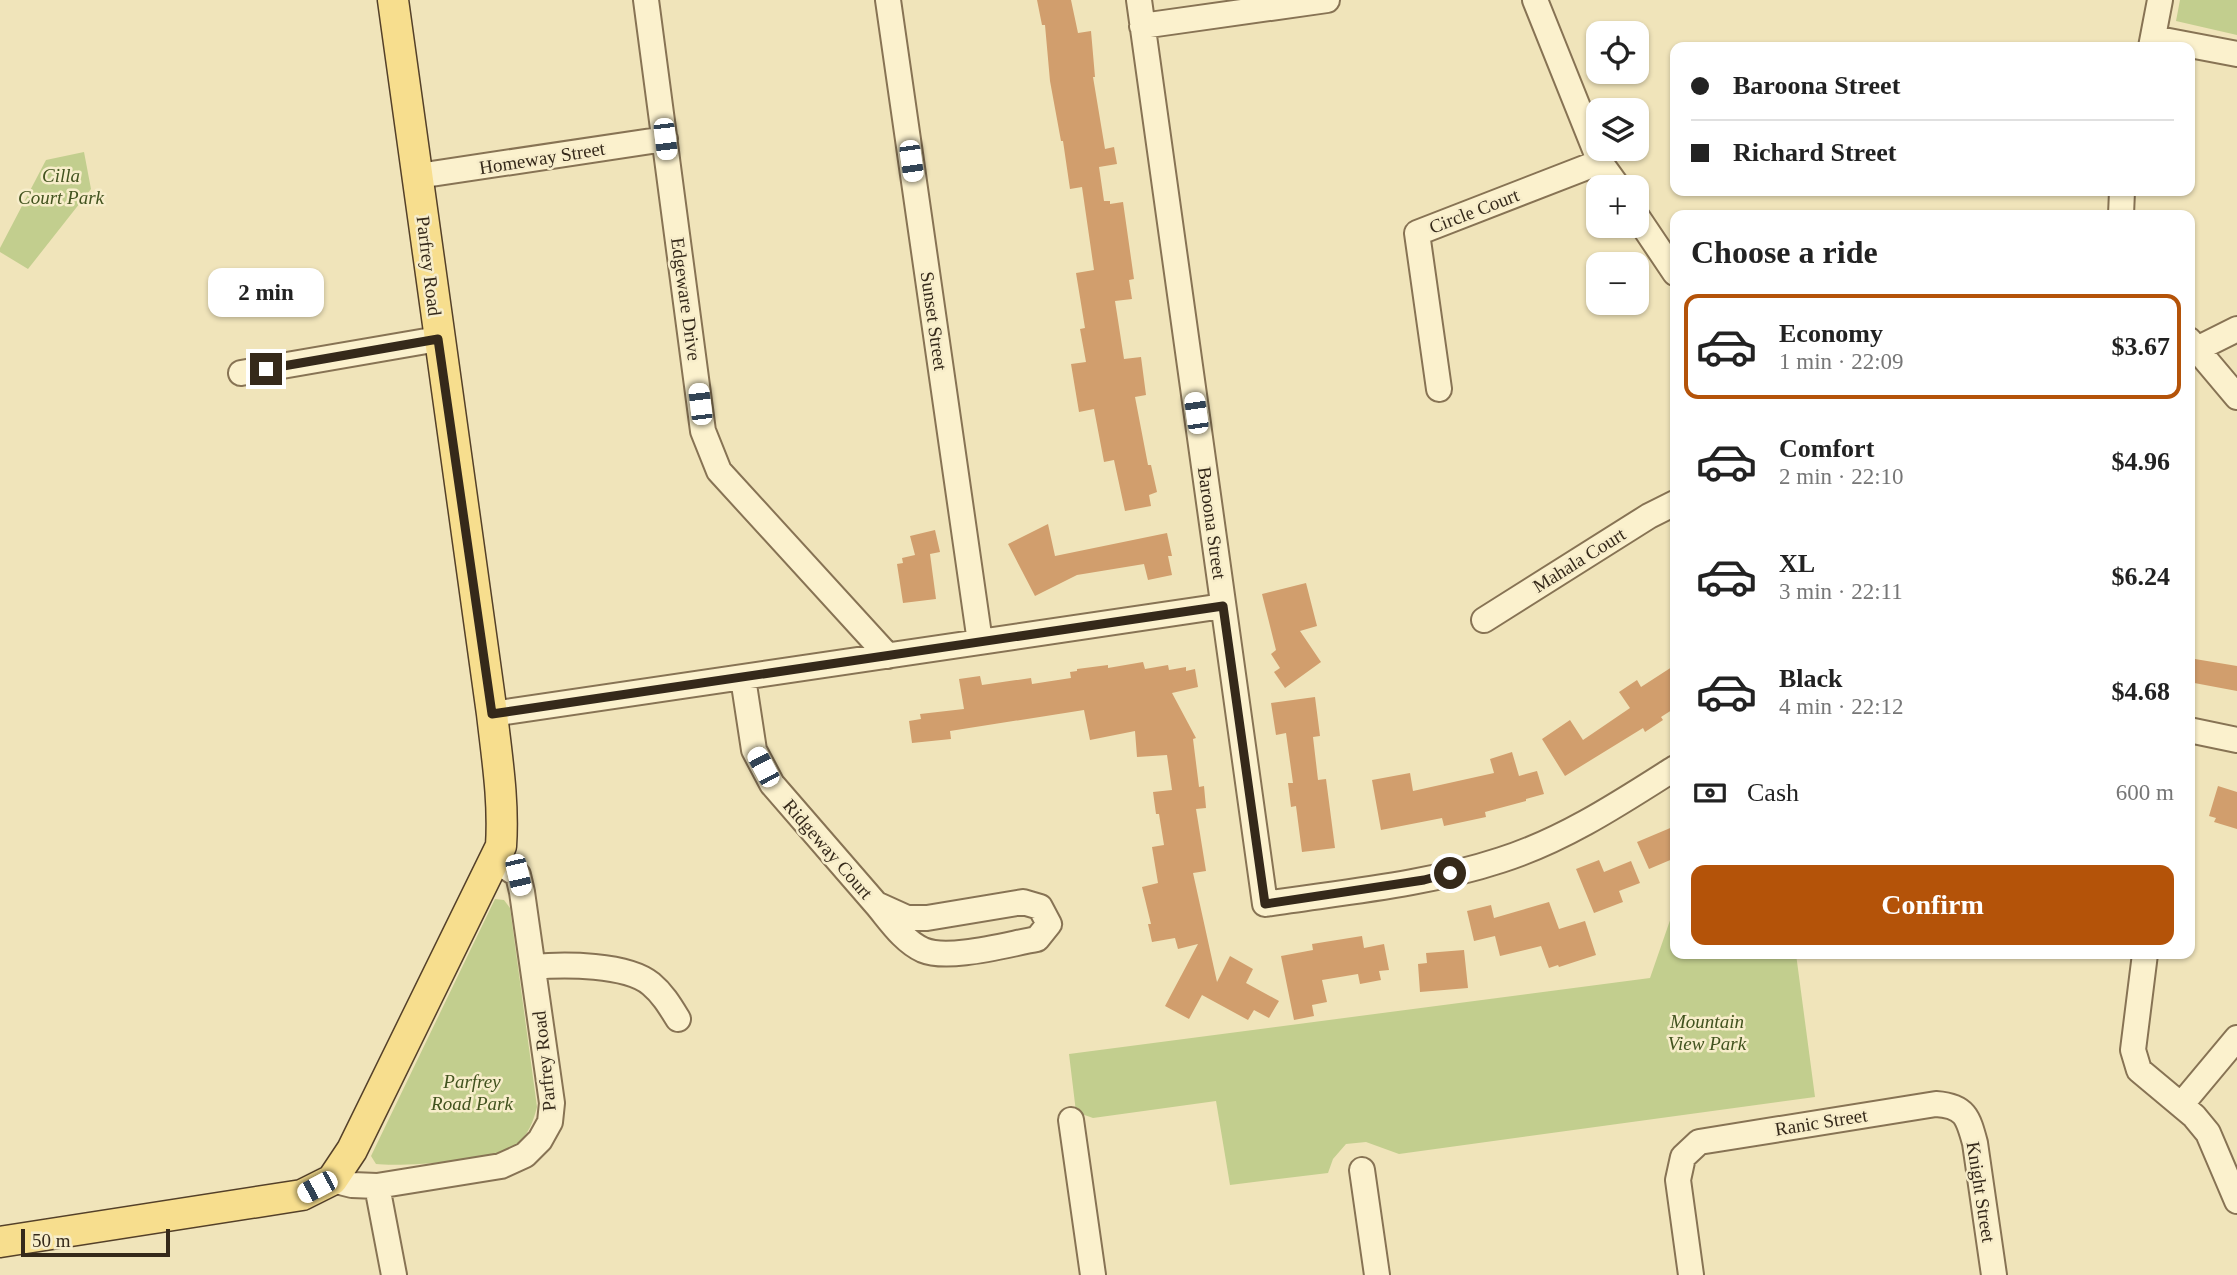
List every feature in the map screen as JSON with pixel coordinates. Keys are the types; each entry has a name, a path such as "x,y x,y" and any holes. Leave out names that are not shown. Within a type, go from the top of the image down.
{"main road":[{"name":"Parfrey Road","path":"332,1180 352,1150 501,846 502,822 492,714 393,0"},
{"path":"0,1242 302,1195 332,1180"}],"street":[{"name":"Edgeware Drive","path":"646,0 703,430 719,471 888,656"},
{"name":"Sunset Street","path":"888,0 980,642"},
{"name":"Baroona Street","path":"1139,0 1265,904 1424,880 1501,860 1566,834 1670,771"},
{"path":"1142,26 1327,0"},
{"path":"1535,0 1600,162 1609,175"},
{"path":"2152,42 2160,0"},
{"path":"2195,49 2237,54"},
{"name":"Homeway Street","path":"418,176 665,139"},
{"name":"Circle Court","path":"1439,389 1417,233 1600,162"},
{"path":"1649,234 1670,266"},
{"path":"2195,344 2237,329"},
{"path":"241,373 438,339"},
{"path":"2195,347 2237,397"},
{"name":"Mahala Court","path":"1484,620 1670,506"},
{"path":"492,714 1223,606"},
{"name":"Ridgeway Court","path":"743,678 754,750 772,784 876,904 905,937 923,950 947,955 1037,940 1049,924 1040,907 1023,902 927,918 907,918 876,904"},
{"path":"2195,731 2237,740"},
{"name":"Parfrey Road","path":"332,1180 352,1185 377,1186 501,1166 525,1155 540,1140 550,1122 552,1103 518,875 506,867 492,863"},
{"path":"2145,959 2133,1050 2139,1070 2182,1105 2208,1133 2237,1201"},
{"path":"533,967 574,965 628,973 649,982 666,999 678,1019"},
{"path":"2182,1105 2237,1038"},
{"name":"Ranic Street","path":"1691,1275 1678,1180 1684,1157 1699,1143 1936,1104 1952,1105 1962,1111"},
{"name":"Knight Street","path":"1962,1111 1975,1143 1994,1275"},
{"path":"1071,1120 1093,1275"},
{"path":"1362,1170 1377,1275"},
{"path":"377,1186 394,1275"}],"green space":[{"path":"2180,0 2237,0 2237,35 2176,21"},
{"name":"Cilla Court Park","path":"84,152 91,189 28,269 0,252 46,160"},
{"name":"Parfrey Road Park","path":"495,899 504,900 510,908 537,1107 532,1123 524,1137 506,1151 471,1159 427,1164 376,1164 371,1156"},
{"name":"Mountain View Park","path":"1670,920 1670,959 1797,959 1815,1097 1399,1154 1366,1142 1346,1144 1333,1159 1328,1173 1230,1185 1216,1101 1093,1118 1076,1112 1069,1054 1650,978"}],"building":[{"path":"1037,0 1071,0 1078,33 1091,31 1093,77 1105,149 1114,147 1117,164 1099,167 1104,201 1110,201 1110,204 1123,202 1134,279 1129,280 1132,299 1115,301 1124,359 1141,357 1146,395 1135,397 1148,465 1151,465 1157,492 1149,495 1151,506 1125,511 1114,460 1104,462 1094,409 1079,412 1071,364 1086,362 1080,329 1085,328 1076,273 1094,270 1082,187 1070,189 1050,81 1045,25 1042,25"},
{"path":"1048,524 1055,556 1167,533 1172,556 1168,556 1172,575 1148,580 1144,564 1077,575 1035,596 1008,544"},
{"path":"935,530 940,552 930,554 936,599 903,603 897,564 903,563 902,558 915,555 910,536"},
{"path":"1306,583 1317,626 1300,631 1321,662 1285,688 1274,672 1280,668 1271,654 1276,650 1262,594"},
{"path":"2195,659 2237,666 2237,691 2195,683"},
{"path":"1143,662 1145,669 1168,665 1169,670 1186,667 1186,671 1195,669 1198,687 1172,693 1196,738 1193,739 1199,787 1204,786 1206,808 1196,809 1206,871 1193,873 1217,982 1230,956 1253,969 1246,983 1279,1001 1269,1018 1254,1010 1248,1020 1202,995 1189,1019 1165,1006 1198,944 1178,949 1175,938 1152,942 1148,924 1151,924 1142,887 1158,883 1152,847 1164,845 1153,792 1172,790 1167,755 1137,757 1135,731 1090,740 1084,710 950,731 951,739 912,743 909,721 921,719 920,714 964,709 959,679 980,676 982,685 1031,678 1032,684 1071,678 1070,672 1077,669 1108,665 1108,668"},
{"path":"1670,668 1670,711 1661,717 1663,720 1645,732 1643,728 1565,776 1542,739 1570,720 1583,740 1630,708 1619,692 1637,680 1641,687"},
{"path":"1315,697 1320,736 1313,737 1318,780 1326,779 1335,848 1302,852 1296,806 1291,807 1288,783 1293,783 1286,733 1276,735 1271,703"},
{"path":"1512,752 1519,776 1537,771 1544,794 1485,812 1486,817 1444,826 1442,818 1381,830 1372,780 1410,773 1413,791 1494,773 1490,759"},
{"path":"2218,786 2237,792 2237,829 2214,822 2216,818 2209,816"},
{"path":"1670,828 1670,860 1649,869 1637,842"},
{"path":"1599,860 1604,872 1631,861 1640,883 1619,891 1623,902 1594,913 1576,869"},
{"path":"1549,902 1559,929 1585,921 1596,955 1549,968 1541,946 1500,956 1495,936 1474,941 1467,911 1491,905 1494,918"},
{"path":"1362,936 1364,948 1384,944 1389,970 1379,971 1381,980 1360,984 1358,974 1322,980 1327,1002 1312,1005 1314,1016 1294,1020 1281,956 1313,950 1312,944"},
{"path":"1464,950 1468,988 1420,992 1418,964 1427,963 1426,953"}],"route":[{"path":"266,369 438,339 492,714 1223,606 1265,904 1424,880 1450,873"}]}
